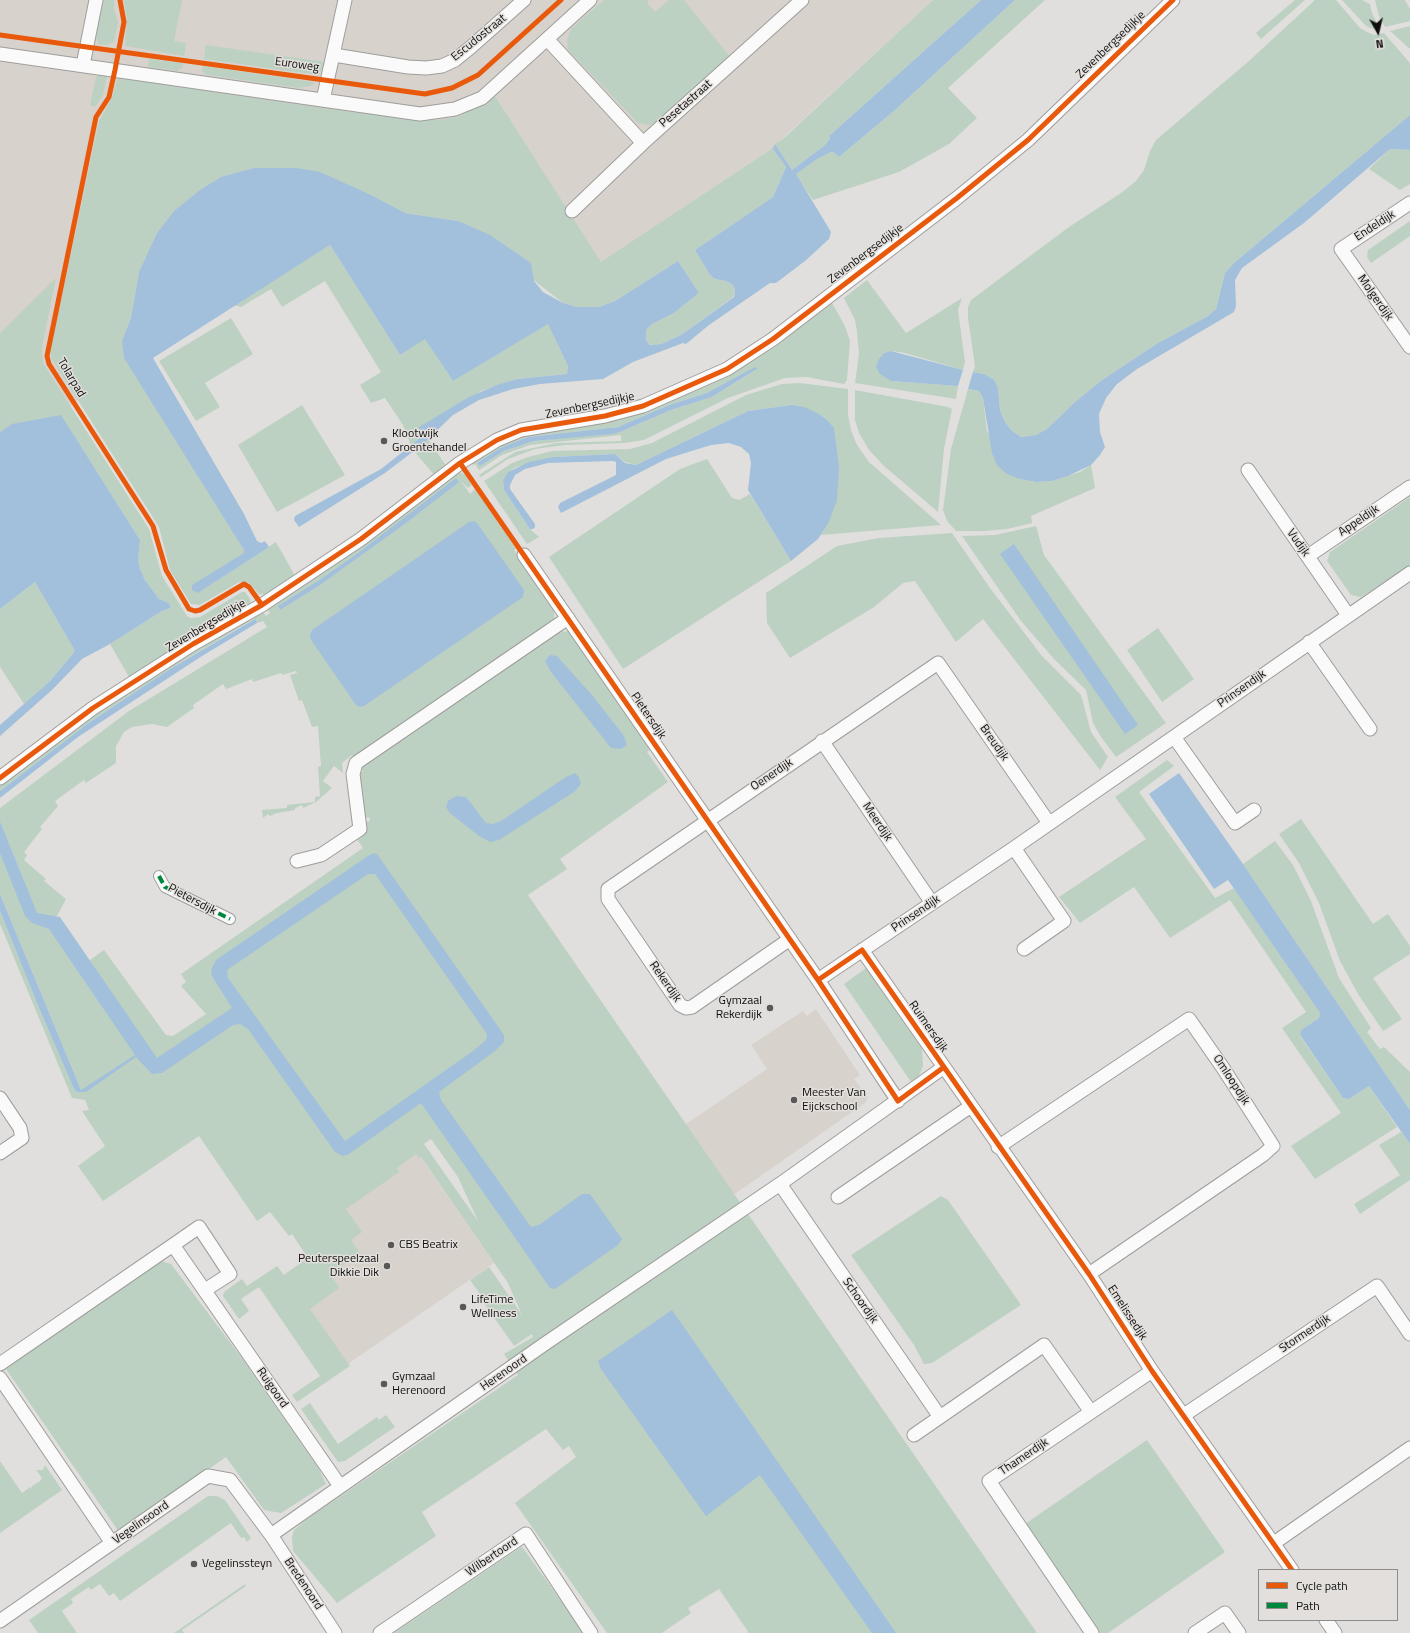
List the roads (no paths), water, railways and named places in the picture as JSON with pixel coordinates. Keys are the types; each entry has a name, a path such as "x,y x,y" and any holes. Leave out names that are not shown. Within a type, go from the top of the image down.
{"street":[{"path":"83,66 96,0"},
{"path":"323,100 346,0"},
{"name":"Escudostraat","path":"334,54 408,67 426,68 442,66 455,60 472,47 524,0"},
{"path":"0,54 420,114 455,109 482,98 590,0"},
{"name":"Pesetastraat","path":"572,211 643,143 802,0"},
{"name":"Zevenbergsedijkje","path":"0,778 93,708 193,644 262,604 361,539 460,464 497,440 521,430 605,416 643,406 734,365 773,339 957,198 1016,150 1173,0"},
{"path":"547,39 643,143"},
{"name":"Endeldijk","path":"1341,249 1410,203"},
{"name":"Molgerdijk","path":"1341,249 1410,347"},
{"name":"Vudijk","path":"1248,470 1348,615"},
{"name":"Appeldijk","path":"1308,556 1410,486"},
{"name":"Pietersdijk","path":"524,555 818,980"},
{"name":"Prinsendijk","path":"818,980 1014,848 1410,572"},
{"path":"297,861 321,855 360,829 353,774 356,763 568,618"},
{"path":"1309,642 1370,730"},
{"name":"Oenerdijk","path":"608,889 707,819 938,663"},
{"name":"Breudijk","path":"938,663 1049,823"},
{"path":"1174,737 1235,824 1254,810"},
{"name":"Meerdijk","path":"822,741 932,903"},
{"path":"1014,848 1064,921 1024,949"},
{"name":"Pietersdijk","path":"159,876 165,887 230,919"},
{"name":"Rekerdijk","path":"608,889 608,899 680,1005 686,1008 692,1007 790,939"},
{"name":"Ruimersdijk","path":"738,1212 898,1101 944,1067 862,950"},
{"path":"818,980 898,1101"},
{"name":"Omloopdijk","path":"998,1147 1189,1019 1224,1068 1273,1146 1263,1156 1089,1274"},
{"name":"Emelissedijk","path":"944,1067 998,1147 1089,1274 1152,1371 1184,1414 1291,1569"},
{"path":"0,1098 20,1128 22,1138 0,1153"},
{"path":"838,1197 971,1106"},
{"name":"Schoordijk","path":"780,1184 940,1417"},
{"name":"Herenoord","path":"270,1535 738,1212"},
{"path":"0,1364 199,1227 230,1274 205,1290"},
{"name":"Ruigoord","path":"173,1245 340,1486"},
{"name":"Stormerdijk","path":"1184,1414 1376,1286 1410,1334"},
{"path":"914,1435 1044,1345 1091,1412"},
{"name":"Thamerdijk","path":"1092,1633 989,1481 1152,1371"},
{"path":"0,1378 112,1543"},
{"path":"1274,1543 1410,1448"},
{"name":"Vegelinsoord","path":"0,1621 208,1476 230,1480 270,1535"},
{"name":"Wilbertoord","path":"380,1633 526,1534 591,1633"},
{"name":"Bredenoord","path":"270,1535 335,1633"},
{"path":"1195,1633 1225,1613 1239,1633"},
{"path":"1327,1621 1335,1633"}],"water":[{"path":"981,0 1015,0 894,111 839,157 831,152 817,159 796,174 831,232 829,239 805,261 776,283 770,283 709,325 686,344 683,343 633,362 603,379 540,384 513,389 479,400 453,415 423,444 385,473 299,527 294,520 295,516 381,469 419,439 419,427 469,397 497,385 517,379 567,374 568,366 548,324 453,381 425,339 400,355 330,245 153,358 244,514 257,541 261,543 265,541 269,547 198,593 192,590 192,585 244,553 244,550 124,358 122,341 131,318 139,272 157,233 174,211 200,190 221,177 254,168 297,168 320,172 371,195 405,213 458,221 490,235 531,263 534,281 543,292 563,303 577,307 599,307 615,301 678,261 699,293 674,313 652,324 646,330 646,340 650,345 661,344 681,335 734,297 735,290 733,285 726,281 715,279 710,275 695,250 773,197 786,167 773,149 775,144 792,170 825,145 830,138 829,136"},
{"path":"1410,115 1410,150 1390,149 1304,223 1242,268 1235,280 1236,306 1234,312 1137,369 1117,384 1106,398 1099,414 1100,432 1105,447 1091,465 1068,476 1052,481 1036,482 1020,479 1007,474 997,465 992,453 983,398 979,391 968,389 973,372 984,374 994,380 998,388 1000,410 1005,422 1011,430 1021,437 1036,435 1047,429 1075,402 1102,380 1158,343 1208,316 1216,309 1225,273 1234,263"},
{"path":"891,351 963,370 958,386 891,381 880,374 876,367 879,359 884,353"},
{"path":"755,367 757,369 712,397 671,410 620,432 613,434 534,441 504,451 480,466 477,463 500,448 528,437 618,427 669,405 707,393"},
{"path":"791,405 804,407 817,413 827,420 834,428 839,467 837,500 828,524 818,539 791,561 748,490 751,463 749,454 741,447 729,443 711,445 666,459 561,513 558,507 560,503 616,475 616,462 548,463 525,469 515,475 510,485 510,489 535,524 533,529 530,529 504,490 503,480 508,472 529,462 553,457 615,454 625,463 636,465 748,411"},
{"path":"61,415 140,540 138,559 140,569 145,580 159,599 169,603 171,608 162,611 110,644 82,659 52,690 0,736 0,725 50,681 75,651 35,582 0,609 0,432 12,424"},
{"path":"456,478 459,482 406,523 320,585 280,610 278,606 321,579 358,553"},
{"path":"474,521 477,523 524,590 523,597 364,706 360,707 356,705 311,640 310,635 312,630 469,522"},
{"path":"1014,544 1138,725 1125,734 1000,554"},
{"path":"255,619 257,623 202,656 78,737 0,798 0,791 87,724 167,671"},
{"path":"550,655 557,656 591,694 624,736 627,745 621,749 611,748 551,672 545,661"},
{"path":"575,773 579,777 581,784 574,792 499,840 490,842 479,836 450,813 446,807 448,801 456,796 466,797 486,823 493,824 501,821 566,777"},
{"path":"1179,773 1243,864 1410,1110 1410,1144 1369,1086 1349,1099 1343,1098 1300,1035 1301,1030 1319,1018 1320,1013 1228,880 1214,889 1149,794"},
{"path":"0,821 37,913 60,917 157,1058 232,1008 212,976 211,970 216,960 368,856 374,853 377,854 504,1035 504,1042 495,1051 439,1092 441,1100 531,1227 539,1225 582,1194 590,1194 622,1239 618,1245 555,1289 550,1288 421,1103 349,1154 343,1156 335,1152 248,1029 240,1024 233,1025 162,1073 152,1074 136,1057 86,1092 77,1092 74,1089 39,1008 0,911 0,894 81,1090 135,1055 49,929 32,923 25,916 0,853","holes":["368,874 375,874 487,1034 486,1040 473,1051 345,1141 228,978 227,970"]},
{"path":"672,1310 896,1633 872,1633 760,1475 706,1516 601,1369 598,1361"}],"place":[{"name":"Klootwijk Groentehandel","path":"384,441"},
{"name":"Gymzaal Rekerdijk","path":"770,1008"},
{"name":"Meester Van Eijckschool","path":"794,1100"},
{"name":"CBS Beatrix","path":"391,1245"},
{"name":"Peuterspeelzaal Dikkie Dik","path":"387,1266"},
{"name":"LifeTime Wellness","path":"463,1307"},
{"name":"Gymzaal Herenoord","path":"384,1384"},
{"name":"Vegelinssteyn","path":"194,1564"}]}
